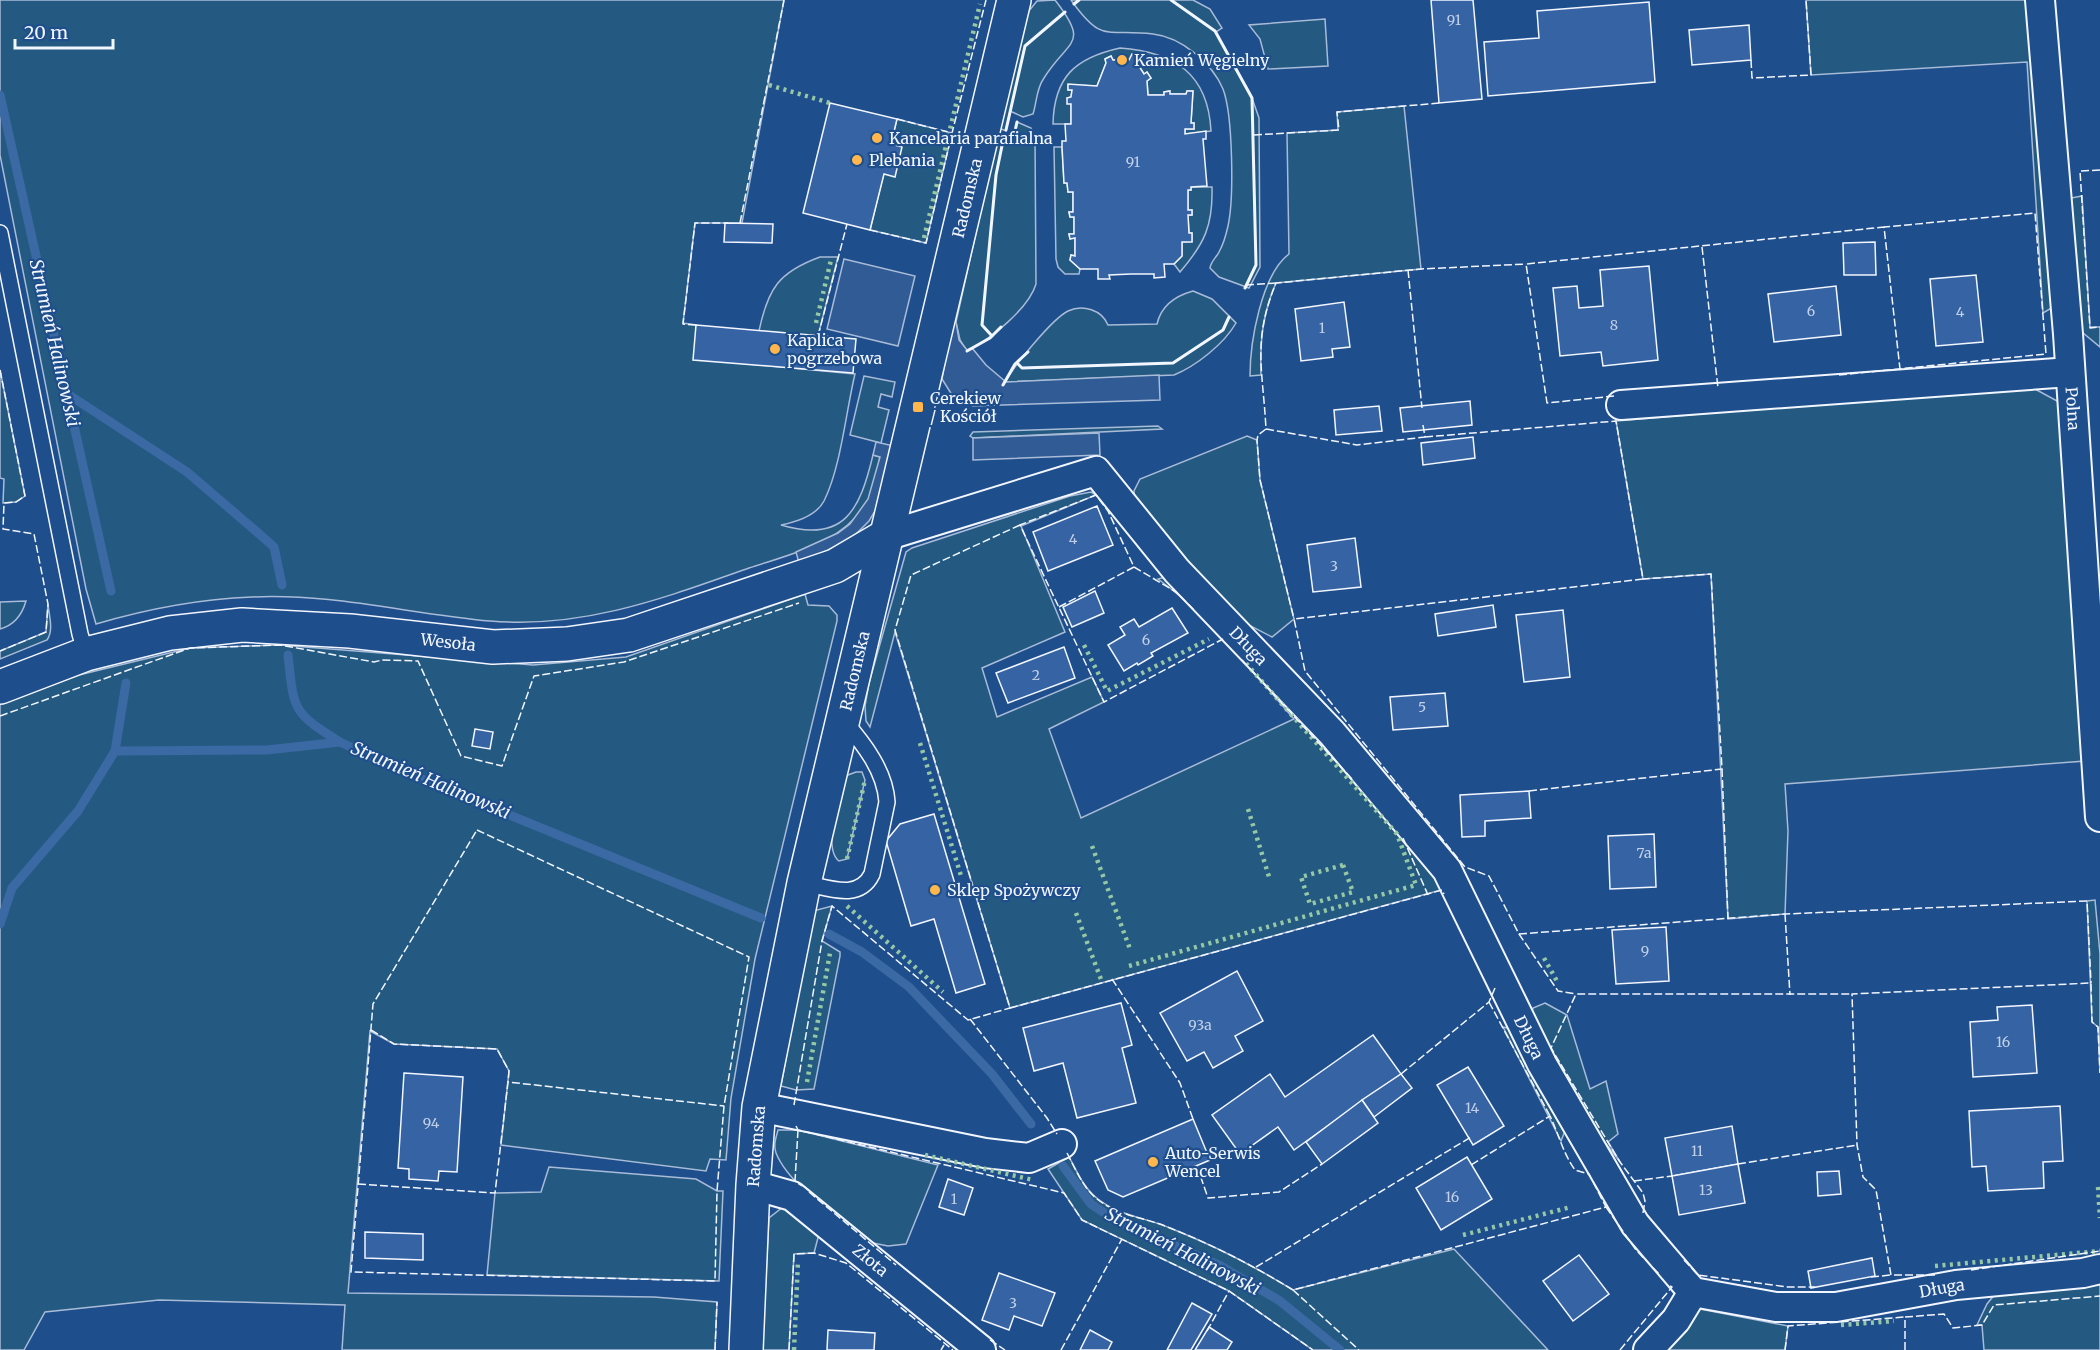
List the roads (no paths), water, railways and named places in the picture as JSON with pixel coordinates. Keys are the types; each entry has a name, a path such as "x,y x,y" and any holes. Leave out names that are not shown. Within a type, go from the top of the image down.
{"street":[{"name":"Radomska","path":"746,1350 753,1185 759,1107 804,883 1014,0"},
{"name":"Polna","path":"2040,0 2070,372 2100,817"},
{"path":"1621,405 2070,372"},
{"name":"Długa","path":"886,536 1096,471 1177,571 1332,733 1447,870 1542,1064 1635,1224 1693,1292 1776,1307 1836,1307 1956,1285 2083,1273 2100,1269"},
{"name":"Wesoła","path":"0,687 86,654 170,633 242,625 301,626 494,647 577,643 629,635 827,569 852,558 886,536"},
{"path":"759,1107 996,1154 1029,1158 1062,1143"},
{"name":"Złota","path":"753,1185 792,1196 981,1350"},
{"path":"1648,1350 1676,1320 1693,1292"}],"lane":[{"path":"0,233 80,634 86,654"},
{"path":"804,883 844,890 860,890 867,884 872,874 887,802 886,791 878,768 844,721"}],"waterway":[{"name":"Strumień Halinowski","path":"0,95 111,591"},
{"path":"66,393 187,472 274,547 282,585"},
{"path":"288,655 294,699 298,708 312,724 340,742"},
{"path":"0,924 12,888 78,811 115,751 126,683"},
{"name":"Strumień Halinowski","path":"115,751 267,750 340,742 402,771 761,918"},
{"name":"Strumień Halinowski","path":"829,934 862,952 909,987 992,1074 1031,1124"},
{"name":"Strumień Halinowski","path":"1063,1166 1091,1204 1112,1218 1219,1265 1280,1301 1340,1350"}],"place":[{"name":"Kamień Węgielny","path":"1122,60"},
{"name":"Kancelaria parafialna","path":"877,138"},
{"name":"Plebania","path":"857,160"},
{"name":"Kaplica pogrzebowa","path":"775,349"},
{"name":"Cerekiew / Kościół","path":"918,407"},
{"name":"Sklep Spożywczy","path":"935,890"},
{"name":"Auto-Serwis Wencel","path":"1153,1162"}]}
